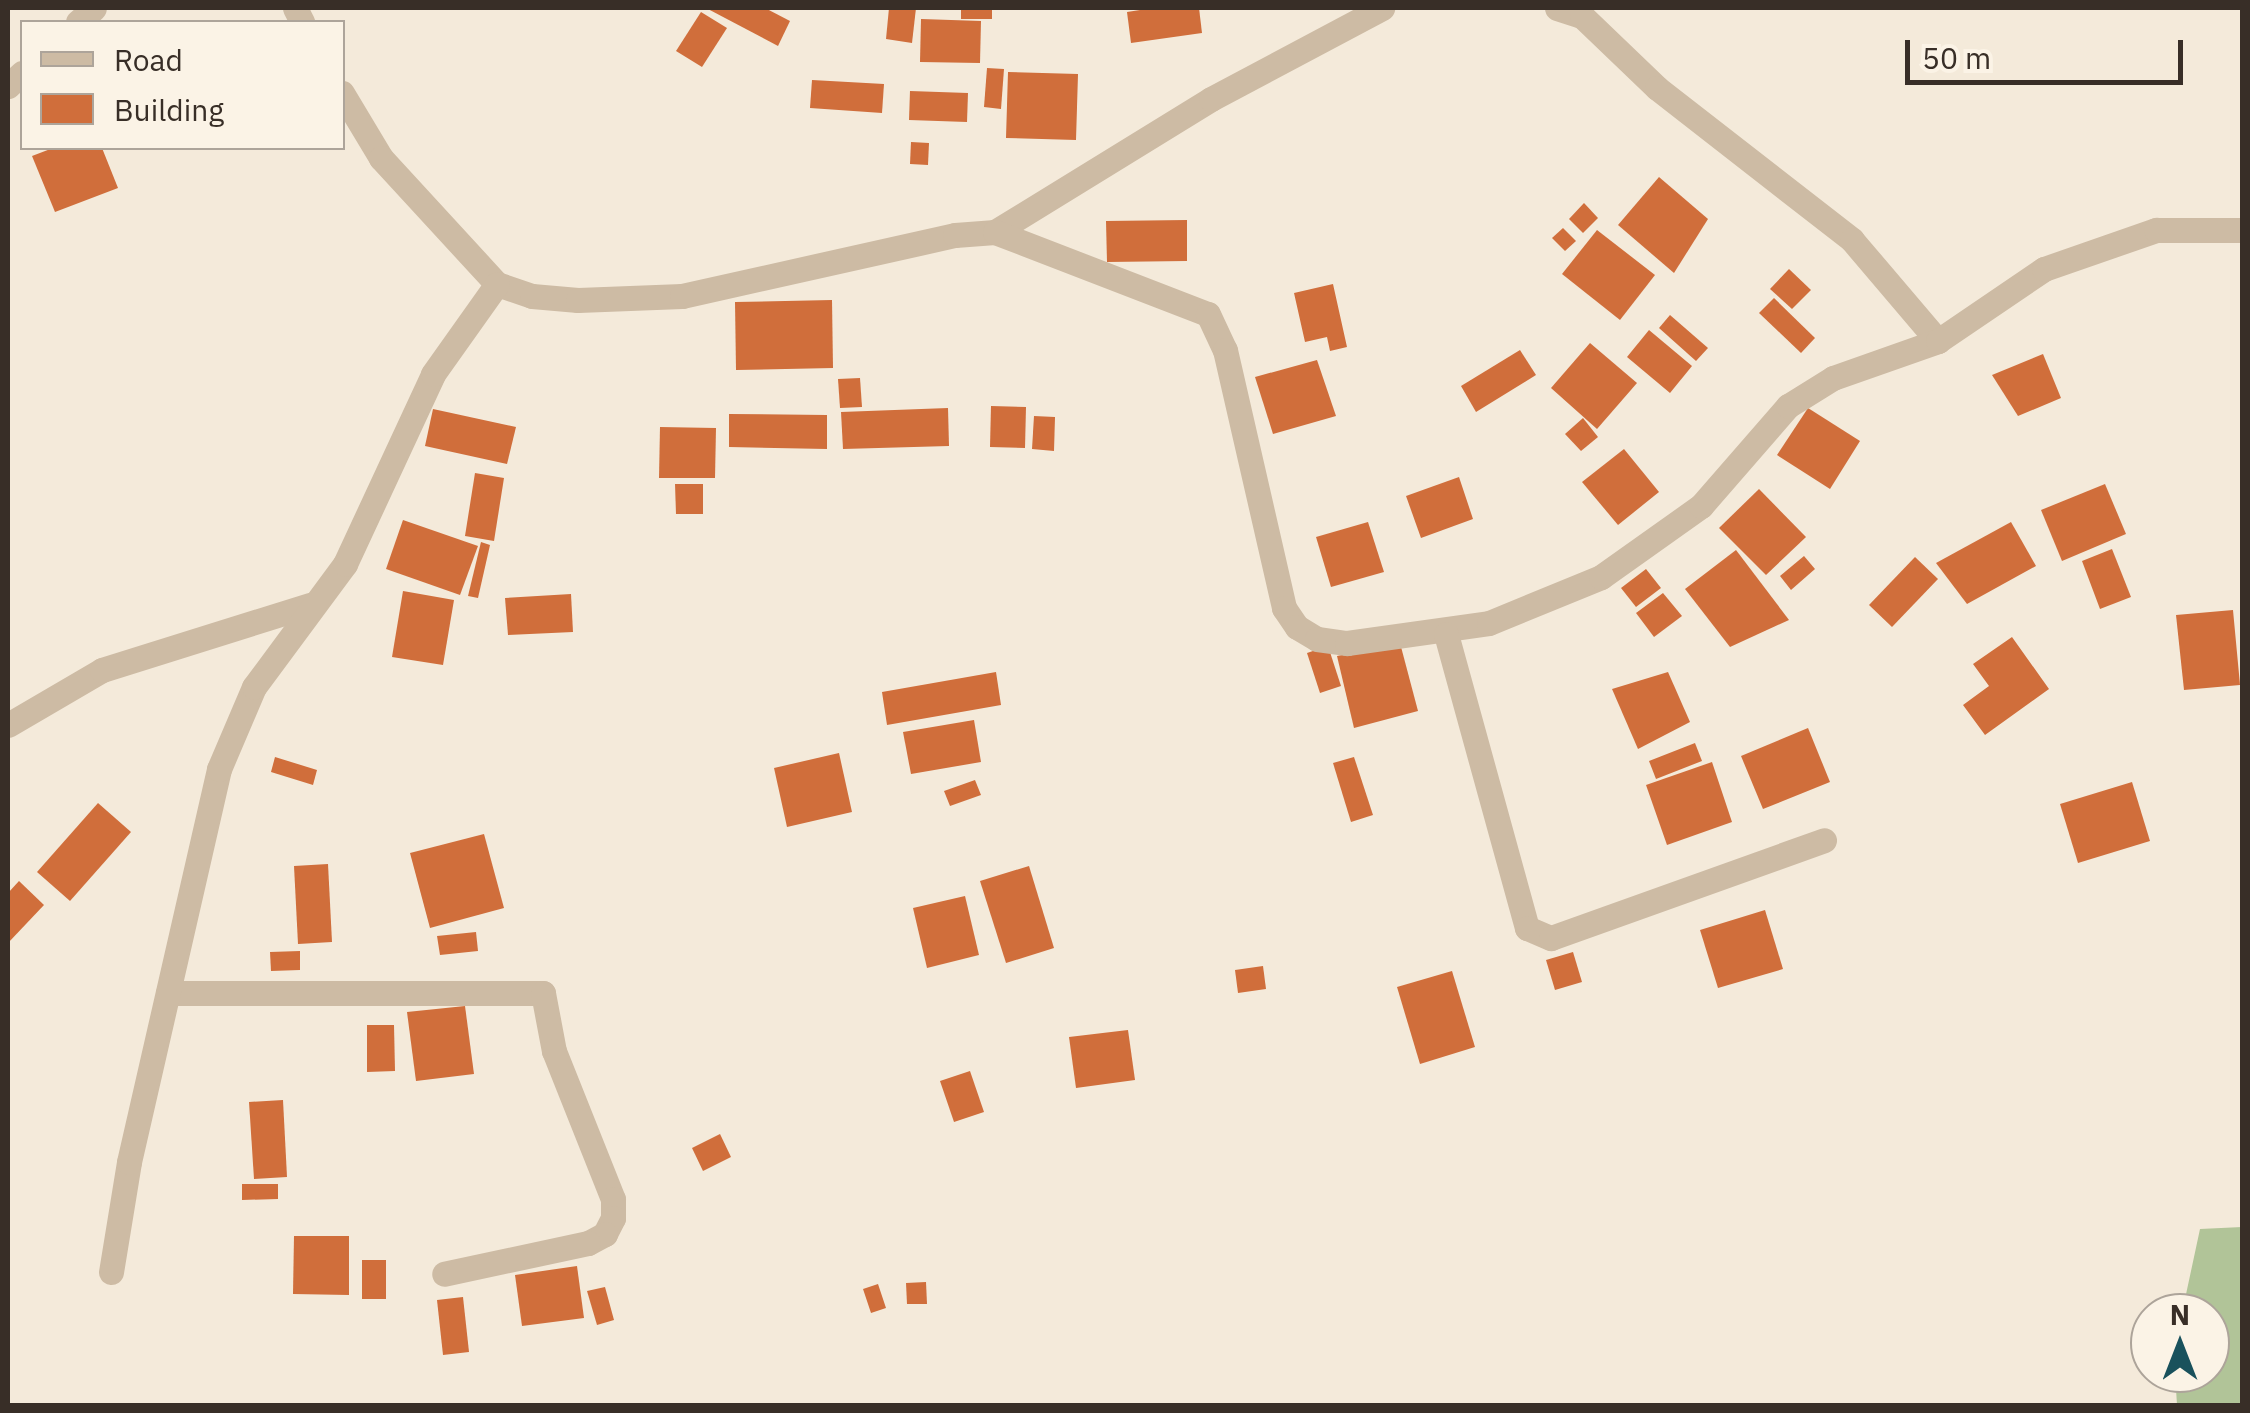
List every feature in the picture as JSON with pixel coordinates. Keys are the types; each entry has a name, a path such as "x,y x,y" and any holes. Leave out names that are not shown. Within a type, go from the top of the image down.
{"street":[{"path":"345,98 381,158 496,284 532,296 578,300 682,296 995,232 1211,100 1382,8"},
{"path":"1557,8 1582,16 1657,88 1852,240 1938,341"},
{"path":"995,232 1208,314 1226,350 1278,592 1296,628 1347,643 1446,634 1601,577 1701,506 1788,406 1833,378 1938,341 2044,269 2156,230 2242,230"},
{"path":"111,1272 219,770 254,687 310,605 345,564 433,374 496,284"},
{"path":"8,725 102,670 310,605"},
{"path":"1446,634 1526,928 1551,938 1824,840"},
{"path":"168,993 543,993 554,1052 612,1199 612,1218 604,1234 588,1243 444,1274"}],"green space":[{"path":"2242,1227 2242,1405 2177,1405 2176,1393 2230,1393 2230,1293 2186,1293 2200,1229"}],"building":[{"path":"706,8 765,8 790,21 778,46"},
{"path":"889,8 916,8 912,43 886,39"},
{"path":"961,8 992,8 992,19 961,19"},
{"path":"1199,8 1202,33 1131,43 1127,12"},
{"path":"701,12 727,28 702,67 676,51"},
{"path":"921,19 981,21 980,63 920,62"},
{"path":"987,68 1004,69 1001,109 984,107"},
{"path":"1008,72 1078,74 1076,140 1006,138"},
{"path":"812,80 884,84 882,113 810,108"},
{"path":"910,91 968,93 967,122 909,120"},
{"path":"911,142 929,143 928,165 910,164"},
{"path":"48,150 103,150 118,188 55,212 32,156"},
{"path":"1659,177 1708,219 1674,273 1618,225"},
{"path":"1584,203 1598,218 1583,233 1569,219"},
{"path":"1187,220 1187,261 1107,262 1106,221"},
{"path":"1563,228 1576,241 1565,251 1552,238"},
{"path":"1597,230 1655,275 1620,320 1562,274"},
{"path":"1789,269 1811,290 1792,309 1770,289"},
{"path":"1333,284 1347,347 1330,351 1327,337 1305,342 1294,293"},
{"path":"1774,298 1815,338 1801,353 1759,313"},
{"path":"832,300 833,368 736,370 735,302"},
{"path":"1670,315 1708,348 1696,361 1659,328"},
{"path":"1649,330 1692,366 1670,393 1627,357"},
{"path":"1590,343 1637,383 1597,429 1551,388"},
{"path":"1520,350 1536,375 1476,412 1461,386"},
{"path":"2043,354 2061,398 2018,416 1992,375"},
{"path":"1317,360 1336,416 1273,434 1255,377"},
{"path":"860,378 862,407 840,408 838,379"},
{"path":"991,406 1026,407 1025,448 990,447"},
{"path":"948,408 949,446 843,449 841,412"},
{"path":"1808,408 1860,441 1830,489 1777,455"},
{"path":"433,409 516,427 507,464 425,446"},
{"path":"729,414 827,415 827,449 729,447"},
{"path":"1034,416 1055,417 1054,451 1032,449"},
{"path":"1583,418 1598,437 1581,451 1565,434"},
{"path":"660,427 716,428 715,478 659,478"},
{"path":"1624,449 1659,492 1618,525 1582,482"},
{"path":"475,473 504,478 494,541 465,536"},
{"path":"1459,477 1473,519 1421,538 1406,496"},
{"path":"675,484 703,484 703,514 676,514"},
{"path":"2105,484 2126,534 2062,561 2041,510"},
{"path":"1759,489 1806,537 1766,575 1719,528"},
{"path":"403,520 478,546 460,595 386,569"},
{"path":"1368,522 1384,572 1331,587 1316,537"},
{"path":"2011,522 2036,566 1967,604 1936,563"},
{"path":"481,542 490,545 478,598 468,596"},
{"path":"2112,549 2131,597 2100,609 2082,561"},
{"path":"1736,550 1789,620 1730,647 1685,589"},
{"path":"1804,556 1815,569 1791,590 1780,576"},
{"path":"1915,557 1938,579 1892,627 1869,605"},
{"path":"1646,569 1661,588 1636,607 1621,588"},
{"path":"403,591 454,600 443,665 392,657"},
{"path":"1663,593 1682,616 1654,637 1636,613"},
{"path":"571,594 573,632 508,635 505,598"},
{"path":"2233,610 2240,685 2184,690 2176,615"},
{"path":"2012,637 2049,689 1985,735 1963,705 1989,686 1973,664"},
{"path":"1400,643 1418,711 1354,728 1337,656"},
{"path":"1328,646 1341,686 1320,693 1307,653"},
{"path":"996,672 1001,705 887,725 882,692"},
{"path":"1668,672 1690,722 1638,749 1612,689"},
{"path":"974,720 981,762 911,774 903,732"},
{"path":"1808,728 1830,782 1763,809 1741,756"},
{"path":"1695,743 1702,761 1656,779 1649,761"},
{"path":"839,753 852,812 787,827 774,768"},
{"path":"275,757 317,770 313,785 271,772"},
{"path":"1354,757 1373,815 1351,822 1333,763"},
{"path":"1712,762 1732,822 1667,845 1646,785"},
{"path":"975,780 981,795 950,806 944,791"},
{"path":"2132,782 2150,841 2078,863 2060,804"},
{"path":"98,803 131,832 70,901 37,872"},
{"path":"484,834 504,908 430,928 410,853"},
{"path":"328,864 332,942 298,944 294,866"},
{"path":"1029,866 1054,948 1006,963 980,881"},
{"path":"19,881 44,905 8,943 8,893"},
{"path":"965,896 979,955 927,968 913,908"},
{"path":"1765,910 1783,969 1718,988 1700,930"},
{"path":"476,932 478,951 440,955 437,936"},
{"path":"300,951 300,970 271,971 270,952"},
{"path":"1573,952 1582,982 1555,990 1546,960"},
{"path":"1263,966 1266,989 1238,993 1235,970"},
{"path":"1452,971 1475,1047 1420,1064 1397,987"},
{"path":"465,1006 474,1074 416,1081 407,1012"},
{"path":"367,1025 394,1025 395,1071 367,1072"},
{"path":"1128,1030 1135,1080 1076,1088 1069,1037"},
{"path":"970,1071 984,1112 954,1122 940,1081"},
{"path":"283,1100 287,1177 254,1179 249,1102"},
{"path":"720,1134 731,1157 703,1171 692,1148"},
{"path":"242,1184 278,1184 278,1199 242,1200"},
{"path":"294,1236 349,1236 349,1295 293,1294"},
{"path":"362,1260 386,1260 386,1299 362,1299"},
{"path":"577,1266 584,1318 522,1326 515,1275"},
{"path":"926,1282 927,1304 907,1304 906,1283"},
{"path":"878,1284 886,1308 871,1313 863,1289"},
{"path":"605,1287 614,1320 597,1325 587,1291"},
{"path":"463,1297 469,1352 443,1355 437,1300"}]}
